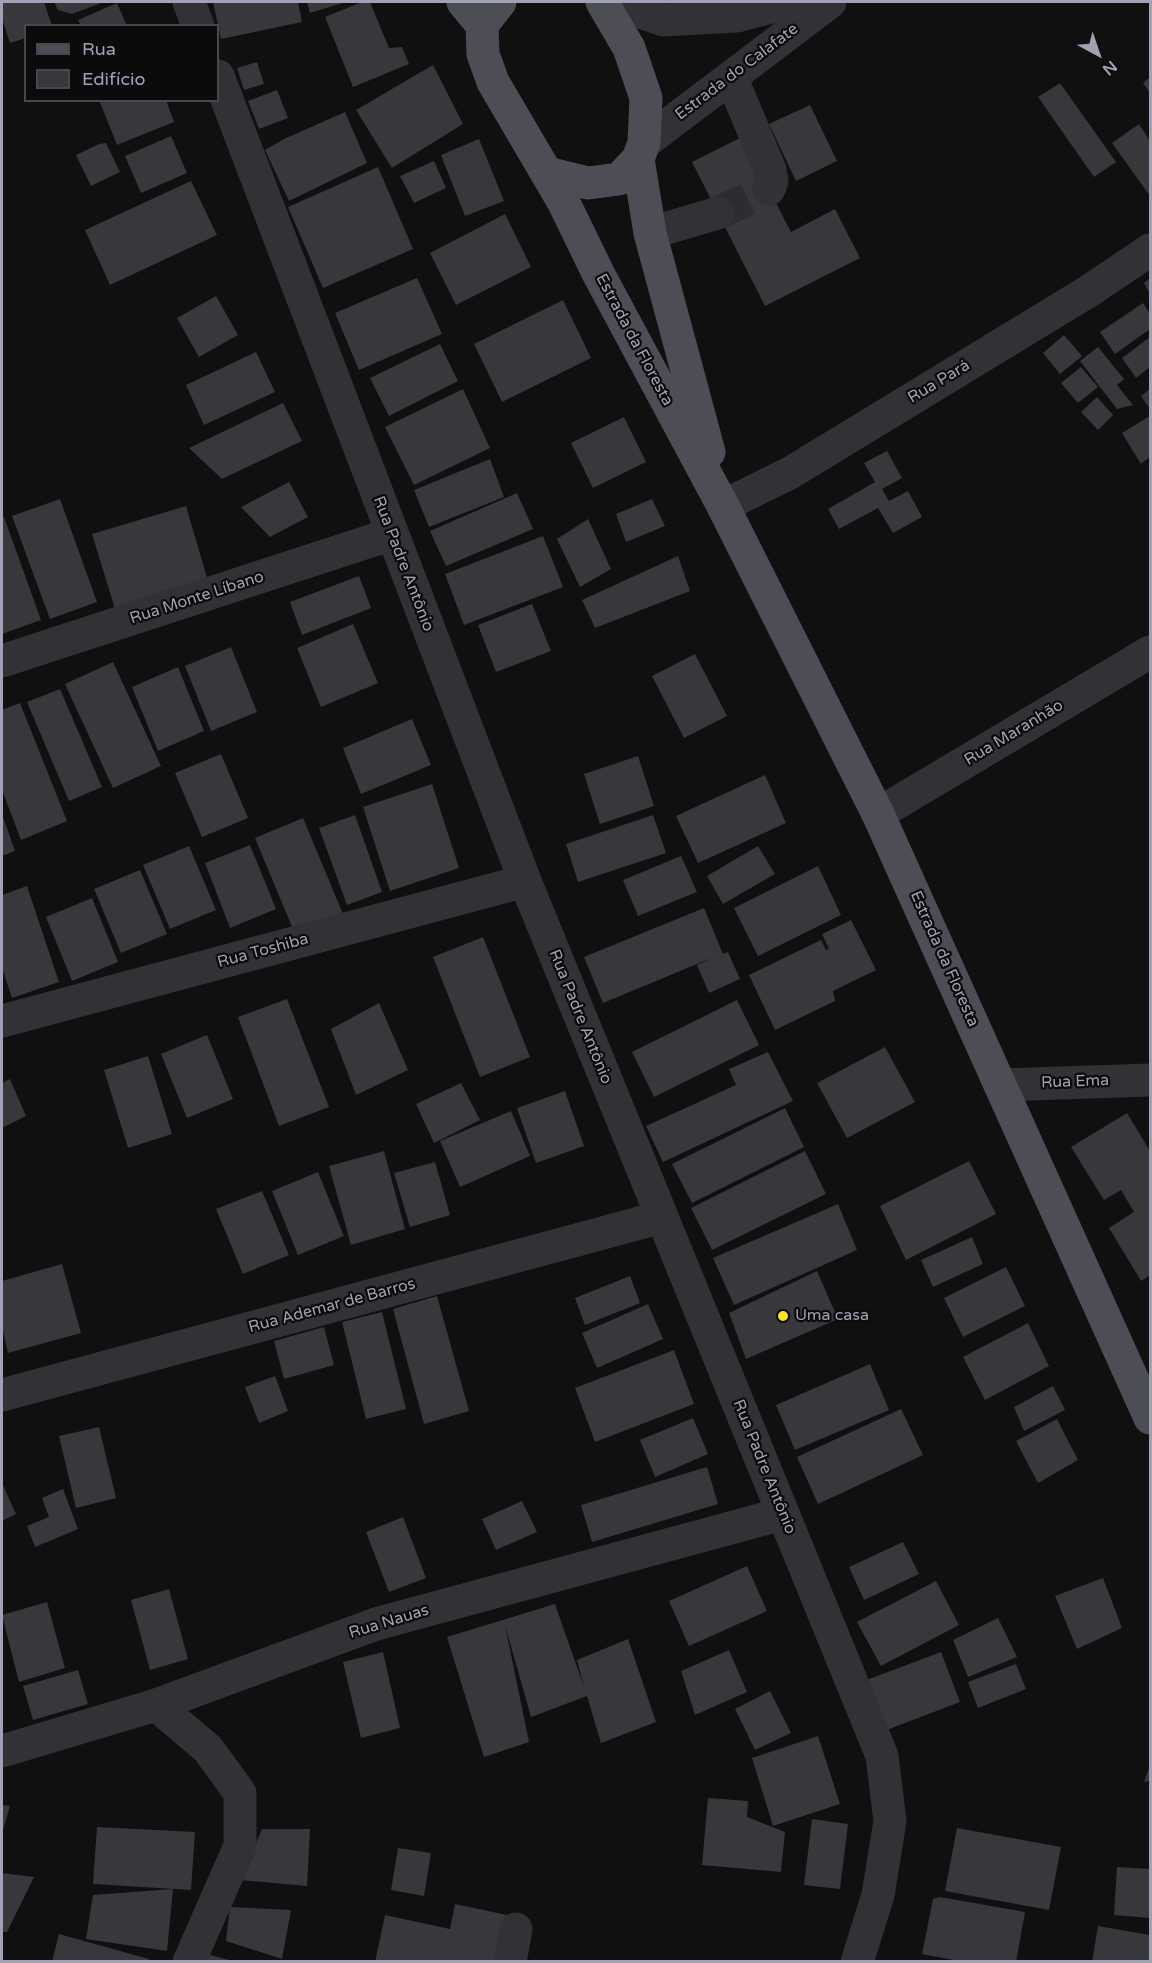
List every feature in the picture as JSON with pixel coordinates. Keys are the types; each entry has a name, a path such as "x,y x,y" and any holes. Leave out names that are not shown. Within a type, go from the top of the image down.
{"main road":[{"name":"Estrada da Floresta","path":"602,2 629,48 646,98 641,151 650,233 723,506"},
{"name":"Estrada da Floresta","path":"482,9 483,54 493,82 564,203 598,273 723,506 878,814 1150,1418"},
{"path":"547,173 588,183 619,179 641,151"}],"street":[{"path":"189,2 197,24"},
{"name":"Estrada do Calafate","path":"611,2 663,20 737,16 789,2"},
{"name":"Estrada do Calafate","path":"641,151 731,77 830,2"},
{"path":"731,77 770,170 772,181 769,189"},
{"name":"Rua Padre Antônio","path":"219,79 525,881 882,1756 890,1821 878,1895 857,1962"},
{"path":"650,233 718,213"},
{"name":"Rua Pará","path":"723,506 790,473 1089,291 1150,250"},
{"name":"Rua Monte Líbano","path":"2,662 392,534"},
{"name":"Rua Maranhão","path":"878,814 1150,652"},
{"name":"Rua Toshiba","path":"2,1022 525,881"},
{"name":"Rua Ema","path":"1000,1085 1150,1080"},
{"name":"Rua Ademar de Barros","path":"2,1395 662,1217"},
{"name":"Rua Nauas","path":"2,1751 156,1705 376,1624 783,1514"},
{"path":"156,1705 208,1749 240,1793 240,1846 189,1962"},
{"path":"510,1962 516,1929"}],"building":[{"path":"2,2 44,2 51,24 24,24 24,39 10,43 2,18"},
{"path":"54,2 104,2 72,14 58,10"},
{"path":"213,2 298,2 302,22 221,39"},
{"path":"307,2 346,2 310,13"},
{"path":"362,2 370,2 389,48 402,47 409,64 353,87 325,17"},
{"path":"117,3 126,24 80,24 78,20"},
{"path":"257,62 264,84 244,90 237,68"},
{"path":"433,65 463,124 392,168 356,110"},
{"path":"1150,77 1150,93 1143,83"},
{"path":"1060,83 1116,162 1094,177 1038,97"},
{"path":"277,90 288,118 259,129 248,101"},
{"path":"100,102 167,102 174,122 117,145"},
{"path":"810,105 837,161 796,181 769,124"},
{"path":"345,112 367,163 289,201 265,150"},
{"path":"1139,124 1150,141 1150,196 1112,143"},
{"path":"171,136 187,173 141,193 125,156"},
{"path":"742,137 791,232 835,209 860,258 765,306 692,162"},
{"path":"479,139 504,201 465,216 441,155"},
{"path":"106,143 120,172 91,186 76,155"},
{"path":"434,161 446,188 414,203 400,176"},
{"path":"378,167 413,249 323,288 288,207"},
{"path":"191,181 217,235 110,285 85,230"},
{"path":"505,214 531,267 456,305 430,253"},
{"path":"417,278 442,334 359,370 335,313"},
{"path":"1150,278 1150,294 1144,283"},
{"path":"216,296 238,335 199,357 177,318"},
{"path":"563,300 591,358 502,402 474,344"},
{"path":"1143,303 1150,314 1150,329 1115,354 1100,332"},
{"path":"1064,335 1082,356 1060,374 1043,353"},
{"path":"1150,337 1150,367 1136,378 1122,358"},
{"path":"440,344 458,381 389,416 370,378"},
{"path":"1098,347 1124,379 1117,385 1133,405 1117,409 1080,361"},
{"path":"256,352 275,392 204,425 186,385"},
{"path":"1081,367 1098,387 1078,403 1061,383"},
{"path":"463,389 490,448 414,485 385,427"},
{"path":"1150,389 1150,409 1141,396"},
{"path":"1097,397 1113,415 1098,430 1081,412"},
{"path":"283,403 302,441 222,479 189,448"},
{"path":"1150,416 1150,457 1141,464 1122,433"},
{"path":"624,417 646,462 593,488 571,443"},
{"path":"887,451 902,478 882,489 889,501 908,491 922,517 893,533 878,508 839,529 828,509 875,482 864,463"},
{"path":"490,459 504,497 429,527 414,490"},
{"path":"289,482 308,517 270,537 241,507"},
{"path":"517,493 533,529 446,566 430,531"},
{"path":"60,499 97,602 50,619 12,516"},
{"path":"652,499 665,526 626,542 616,514"},
{"path":"186,506 208,581 115,609 92,534"},
{"path":"4,517 41,620 2,634 2,518"},
{"path":"588,519 611,569 580,587 557,539"},
{"path":"543,536 563,587 464,625 445,574"},
{"path":"678,556 690,591 595,628 582,600"},
{"path":"359,576 371,608 302,635 290,602"},
{"path":"532,604 551,651 496,672 478,625"},
{"path":"353,624 378,683 321,707 297,648"},
{"path":"231,647 257,712 211,731 185,666"},
{"path":"695,654 727,716 684,738 652,676"},
{"path":"113,662 161,766 113,788 65,684"},
{"path":"178,667 204,731 158,751 132,687"},
{"path":"60,689 102,787 69,801 27,702"},
{"path":"20,703 67,821 21,840 2,790 2,710"},
{"path":"412,719 431,765 361,794 343,748"},
{"path":"221,754 248,818 202,837 175,773"},
{"path":"638,756 654,806 600,824 584,774"},
{"path":"765,775 786,823 698,863 676,816"},
{"path":"432,784 459,868 390,891 363,807"},
{"path":"2,814 15,851 2,856"},
{"path":"355,815 382,892 347,905 319,828"},
{"path":"653,815 666,853 578,882 566,844"},
{"path":"303,818 343,914 295,934 255,838"},
{"path":"250,845 276,909 230,928 205,863"},
{"path":"189,846 216,910 170,929 143,865"},
{"path":"758,846 775,874 723,904 707,876"},
{"path":"681,856 697,892 638,916 623,880"},
{"path":"818,866 841,915 758,956 734,908"},
{"path":"140,870 167,934 121,953 94,889"},
{"path":"27,886 59,982 12,998 2,968 2,895"},
{"path":"92,898 118,962 72,981 46,917"},
{"path":"704,908 723,954 728,952 740,979 709,993 697,965 714,957 603,1003 584,957"},
{"path":"851,920 876,970 833,991 835,1001 775,1030 749,975 821,940 826,950 829,949 822,934"},
{"path":"483,937 530,1057 480,1077 433,957"},
{"path":"287,999 329,1107 279,1126 238,1017"},
{"path":"737,1000 759,1045 654,1097 632,1052"},
{"path":"379,1003 408,1070 356,1095 331,1029"},
{"path":"207,1035 233,1099 187,1118 161,1054"},
{"path":"885,1047 915,1102 847,1138 817,1083"},
{"path":"768,1052 793,1101 663,1162 646,1126 736,1085 729,1069"},
{"path":"148,1056 172,1134 128,1148 104,1070"},
{"path":"10,1079 26,1116 2,1128 2,1083"},
{"path":"461,1083 480,1120 434,1143 416,1104"},
{"path":"565,1091 584,1146 536,1163 517,1108"},
{"path":"785,1108 804,1147 692,1203 672,1164"},
{"path":"511,1111 530,1156 460,1187 440,1141"},
{"path":"1127,1113 1150,1151 1150,1275 1141,1281 1109,1228 1134,1212 1121,1190 1104,1200 1071,1147"},
{"path":"384,1151 405,1229 351,1245 329,1166"},
{"path":"805,1151 826,1194 712,1250 691,1208"},
{"path":"969,1161 996,1214 906,1260 880,1206"},
{"path":"435,1162 450,1215 410,1227 394,1173"},
{"path":"318,1172 344,1236 298,1255 272,1191"},
{"path":"262,1191 289,1255 243,1274 216,1209"},
{"path":"838,1204 857,1250 734,1305 713,1258"},
{"path":"972,1237 983,1264 933,1287 921,1260"},
{"path":"62,1264 81,1333 8,1353 2,1327 2,1281"},
{"path":"1006,1267 1025,1306 963,1337 944,1298"},
{"name":"Uma casa","path":"817,1271 838,1319 746,1359 729,1313"},
{"path":"630,1276 640,1303 585,1325 575,1298"},
{"path":"437,1296 469,1411 424,1424 393,1309"},
{"path":"648,1304 663,1339 597,1368 582,1333"},
{"path":"382,1312 406,1409 366,1419 342,1322"},
{"path":"1028,1323 1049,1366 985,1400 963,1357"},
{"path":"324,1327 334,1365 284,1379 274,1341"},
{"path":"674,1350 694,1404 595,1442 575,1388"},
{"path":"870,1364 889,1410 795,1450 776,1405"},
{"path":"275,1376 288,1411 259,1423 245,1387"},
{"path":"1053,1386 1065,1410 1024,1431 1014,1407"},
{"path":"901,1409 923,1455 818,1504 797,1457"},
{"path":"693,1418 708,1454 655,1477 640,1440"},
{"path":"1057,1419 1078,1460 1038,1483 1016,1441"},
{"path":"99,1427 116,1498 76,1508 59,1436"},
{"path":"707,1467 718,1504 592,1542 581,1505"},
{"path":"2,1483 16,1514 2,1521"},
{"path":"63,1489 78,1529 35,1547 27,1526 49,1517 42,1498"},
{"path":"522,1501 537,1532 496,1550 482,1519"},
{"path":"403,1517 426,1578 389,1592 366,1532"},
{"path":"903,1542 919,1574 864,1600 849,1567"},
{"path":"747,1566 767,1611 689,1646 669,1601"},
{"path":"1103,1578 1122,1628 1077,1649 1055,1596"},
{"path":"936,1581 959,1625 881,1666 857,1622"},
{"path":"169,1589 188,1659 150,1670 131,1600"},
{"path":"47,1602 65,1668 19,1682 2,1615"},
{"path":"555,1604 584,1687 577,1660 628,1639 656,1722 601,1743 587,1696 531,1717 505,1625 529,1742 484,1757 447,1637"},
{"path":"998,1618 1017,1657 968,1677 953,1640"},
{"path":"729,1650 747,1692 695,1715 681,1671"},
{"path":"383,1652 400,1728 361,1738 343,1662"},
{"path":"941,1652 960,1702 884,1731 864,1681"},
{"path":"1016,1664 1026,1689 978,1708 968,1682"},
{"path":"78,1670 88,1704 33,1720 23,1686"},
{"path":"770,1691 791,1733 755,1750 735,1709"},
{"path":"818,1736 840,1804 773,1826 752,1758"},
{"path":"1150,1765 1150,1781 1144,1782"},
{"path":"708,1798 748,1801 747,1817 785,1832 781,1872 702,1865"},
{"path":"2,1805 10,1806 2,1833"},
{"path":"812,1819 848,1824 840,1889 804,1885"},
{"path":"97,1827 195,1832 191,1890 93,1884"},
{"path":"957,1828 1061,1847 1049,1910 945,1891"},
{"path":"262,1829 310,1829 307,1886 240,1880"},
{"path":"398,1848 431,1853 424,1896 391,1890"},
{"path":"1117,1867 1150,1869 1150,1918 1114,1915"},
{"path":"2,1873 34,1877 7,1932 2,1932"},
{"path":"173,1889 167,1951 86,1939 93,1895"},
{"path":"940,1897 1025,1912 1016,1962 964,1962 922,1954 933,1899"},
{"path":"455,1904 507,1915 497,1962 375,1962 385,1915 450,1929"},
{"path":"230,1907 291,1910 282,1959 226,1941"},
{"path":"1098,1926 1150,1935 1150,1962 1092,1962"},
{"path":"59,1934 149,1959 148,1962 52,1962"},
{"path":"206,1954 233,1961 233,1962 206,1962"}],"tunnel":[{"path":"718,213 769,189"}],"place":[{"name":"Uma casa","path":"783,1316"}]}
